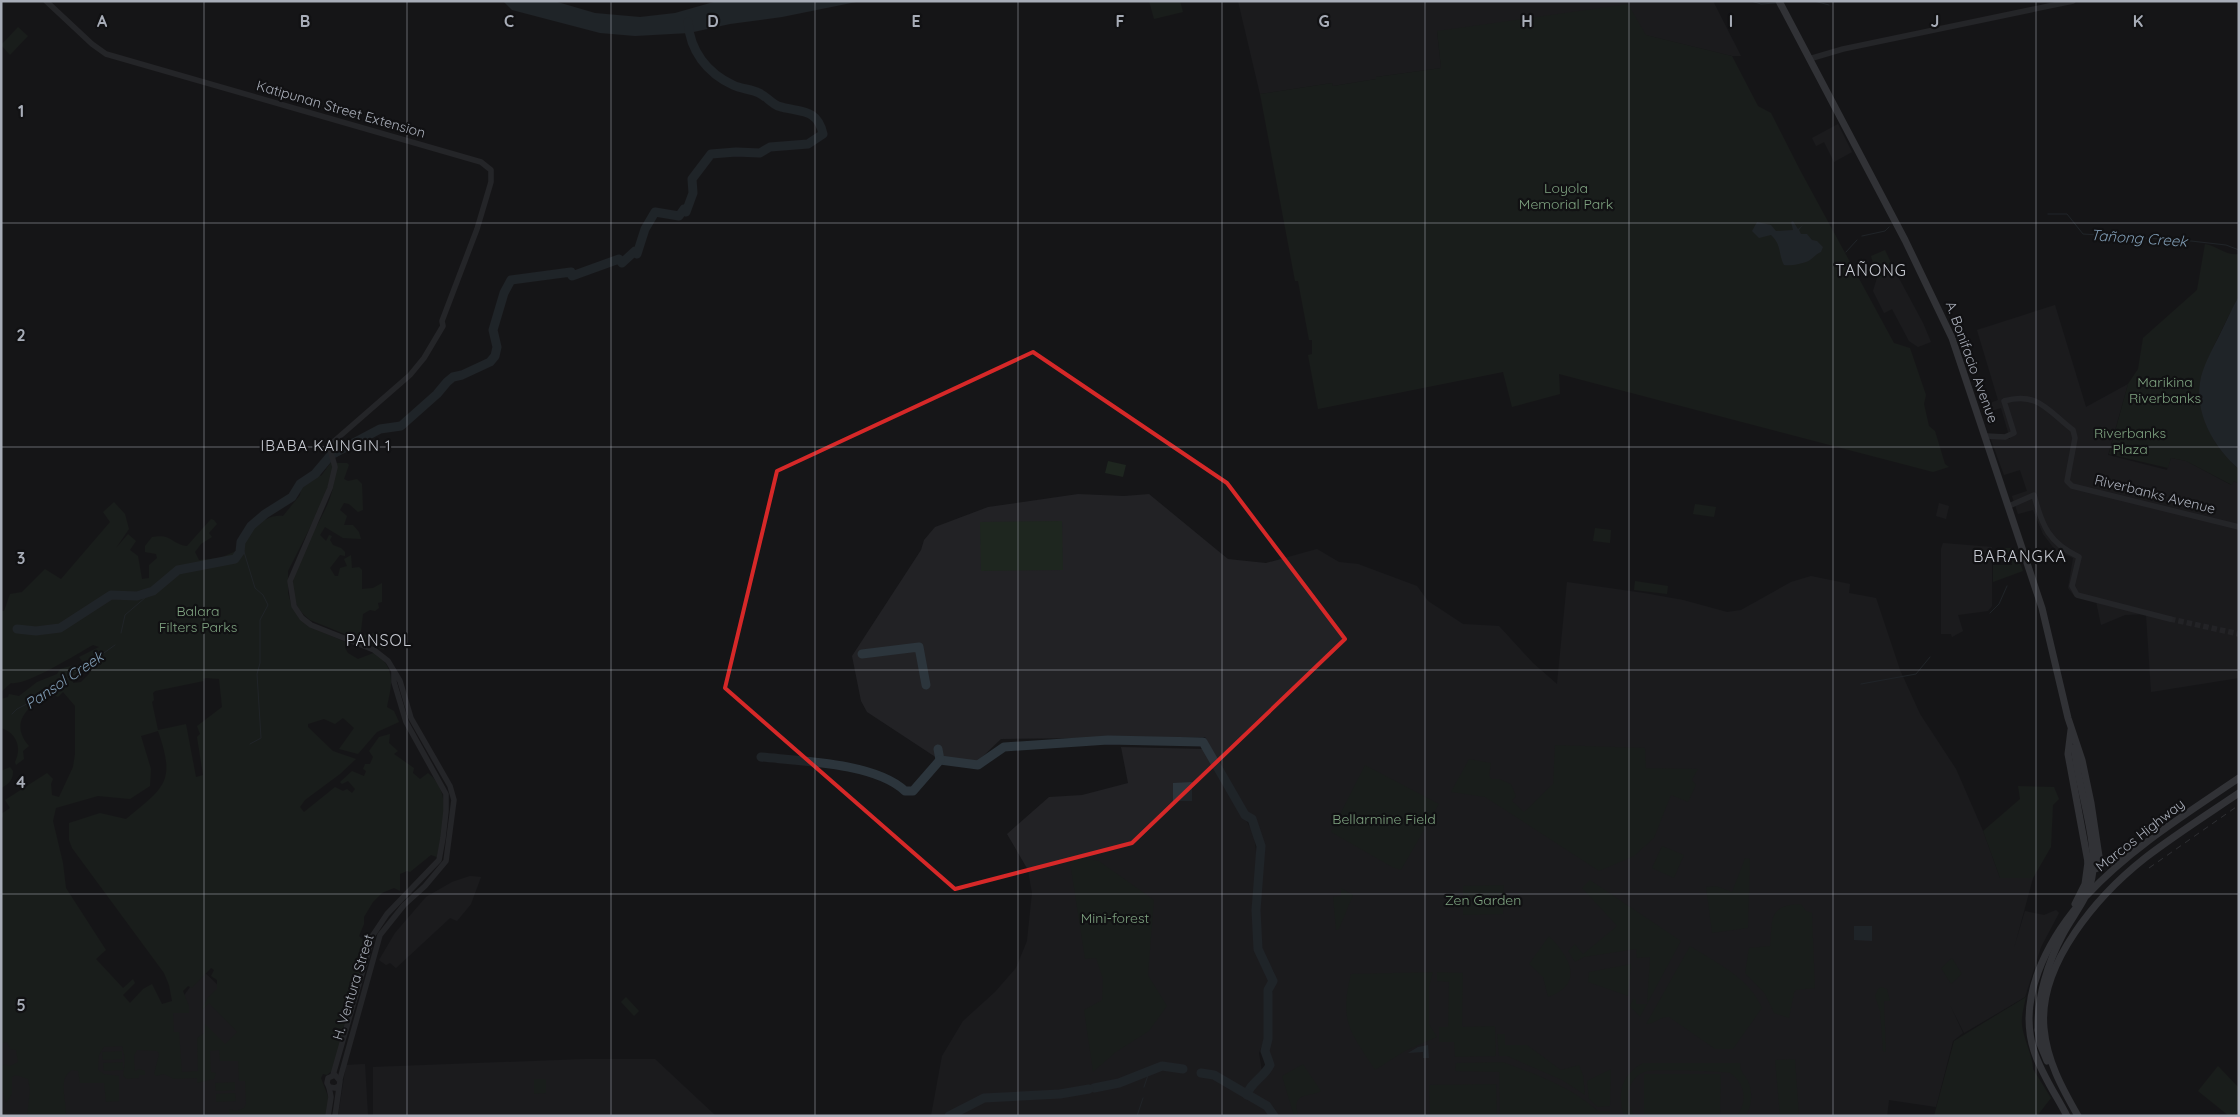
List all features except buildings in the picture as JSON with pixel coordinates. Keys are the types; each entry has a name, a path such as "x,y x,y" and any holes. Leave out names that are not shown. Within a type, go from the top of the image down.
{"main road":[{"name":"A. Bonifacio Avenue","path":"1778,1 1946,323 1986,436 2042,608 2071,726 2082,760 2100,860"},
{"name":"A. Bonifacio Avenue","path":"2065,920 2085,884 2088,862 2068,754 2071,726"},
{"path":"2052,1068 2047,1062 2040,1044 2038,1030 2039,1006 2053,956 2063,934 2089,890 2093,875 2093,857 2071,726"},
{"name":"Marcos Highway","path":"2067,1116 2033,1049 2030,1008 2039,970 2048,947 2065,920 2099,882 2158,833 2239,778"},
{"name":"Marcos Highway","path":"2078,1116 2052,1068 2044,1027 2044,1006 2049,983 2062,950 2089,913 2136,866 2239,793"},
{"path":"2088,862 2096,869 2100,860 2111,862 2131,855"}],"street":[{"name":"Katipunan Street Extension","path":"46,1 92,44 106,54 487,165 491,170 491,182 459,281 442,321 439,334 418,367 400,386 333,441 331,444 332,455"},
{"path":"1809,59 1843,49 2073,1"},
{"name":"Riverbanks Avenue","path":"1986,436 2005,437 2014,433 2004,401 2023,397 2034,400 2073,430 2075,438 2067,481 2072,486 2239,527"},
{"name":"H. Ventura Street","path":"332,455 334,473 327,498 291,577 292,602 302,618 310,625 378,652 388,661 400,681 411,718 453,793 454,808 450,844 443,866 404,905 380,935 340,1079"},
{"path":"2009,506 2034,495 2047,532 2062,549 2079,557 2072,588 2077,595 2170,619"},
{"name":"H. Ventura Street","path":"333,1075 373,936 387,914 439,860 443,838 446,794 406,722 394,682 394,671"},
{"path":"328,1116 331,1097 328,1079 333,1075 340,1079 335,1116"},
{"path":"330,1087 335,1088 339,1086"}],"highlighted area":[{"path":"1033,352 1227,483 1345,639 1132,843 955,889 725,688 777,471"}],"shaded area":[{"path":"503,1 554,1 595,13 640,17 675,13 717,1 861,1 689,33 635,36 600,33 512,10"},
{"path":"1238,1 1713,1 1741,56 1732,56 1645,35 1437,31 1441,68 1376,77 1376,79 1333,86 1332,83 1260,94"},
{"path":"1838,124 1852,152 1834,162 1824,142 1816,146 1812,138"},
{"path":"1793,221 1798,229 1803,225 1799,230 1801,234 1807,234 1812,240 1817,241 1823,247 1821,252 1810,260 1784,265 1777,242 1771,235 1759,238 1752,231 1757,222 1771,225 1776,231 1793,230 1791,222"},
{"path":"1895,271 1931,342 1918,347 1909,341 1892,309 1884,313 1873,291 1877,278"},
{"path":"2239,296 2239,469 2221,450 2207,428 2200,403 2199,390 2207,360"},
{"path":"2055,305 2086,407 2128,384 2108,455 2167,470 2171,458 2186,461 2231,485 2234,481 2239,484 2239,678 2151,692 2146,614 2125,615 2101,625 2096,601 2075,597 2068,588 2073,558 2056,551 2043,534 2033,510 2018,514 2012,496 2027,491 2020,470 2004,475 1990,437 2010,439 2001,408 1984,413 1982,406 1998,400 1977,330"},
{"path":"1078,494 1124,496 1149,494 1228,559 1266,563 1317,549 1339,562 1358,564 1417,586 1428,601 1463,624 1499,626 1533,663 1557,684 1567,582 1683,600 1727,612 1741,610 1791,582 1811,576 1850,584 1849,593 1876,598 1900,670 1920,714 1956,769 1983,831 2000,878 2033,878 2014,948 2025,911 2044,915 2056,910 2059,913 2041,947 2025,997 1964,1033 1950,1005 1963,1033 1953,1041 1936,1107 1889,1100 1887,1116 1276,1116 1270,1107 1251,1095 1251,1091 1271,1070 1269,1053 1272,994 1275,982 1274,972 1259,944 1260,959 1268,971 1270,982 1266,991 1264,1012 1266,1035 1259,1053 1262,1072 1244,1096 1262,1106 1272,1116 931,1116 942,1056 963,1021 995,992 1016,968 1027,941 1032,893 1028,870 1007,834 1049,797 1082,795 1128,783 1121,747 1205,749 1254,834 1257,860 1256,905 1259,937 1260,860 1264,845 1252,816 1245,812 1205,737 1001,739 977,762 940,760 867,712 861,701 852,656 921,550 924,540 935,527 988,507"},
{"path":"1939,503 1949,506 1946,519 1936,516"},
{"path":"1943,543 1992,547 1992,606 1988,611 1958,615 1963,631 1952,637 1951,634 1941,634 1941,549"},
{"path":"1192,782 1192,801 1173,801 1173,783"},
{"path":"470,876 481,877 471,904 457,921 450,918 396,968 390,963 386,965 379,960 395,933 426,897 452,882"},
{"path":"1854,926 1872,926 1872,941 1854,940"},
{"path":"202,970 261,1026 262,1116 1,1116 1,1041 164,1024"},
{"path":"1428,1045 1429,1058 1423,1058 1423,1052 1408,1053 1418,1047"},
{"path":"585,1059 655,1059 716,1116 373,1116 373,1067"},
{"path":"365,1064 368,1116 338,1116 346,1065"}],"green space":[{"path":"1149,1 1180,1 1183,12 1154,19"},
{"name":"Loyola Memorial Park","path":"1628,4 1646,35 1732,56 1758,106 1771,113 1894,343 1910,348 1926,395 1924,404 1929,426 1935,431 1945,464 1949,467 1933,472 1559,374 1560,394 1512,407 1503,372 1318,409 1308,355 1312,354 1312,340 1309,340 1298,281 1295,281 1260,94 1332,83 1333,86 1376,79 1376,77 1441,68 1437,31"},
{"path":"18,27 28,36 10,55 1,45"},
{"name":"Marikina Riverbanks","path":"2205,244 2230,254 2239,254 2238,297 2209,357 2201,383 2202,411 2207,426 2220,449 2239,469 2239,484 2234,481 2232,485 2186,461 2171,458 2168,468 2109,454 2128,384 2138,369 2143,338 2197,290"},
{"path":"1885,250 1895,271 1877,278 1871,256"},
{"name":"Balara Filters Parks","path":"332,461 333,467 325,498 288,571 288,593 292,607 308,626 348,643 345,648 348,653 358,659 376,652 390,672 391,684 387,707 394,711 399,722 377,732 358,754 339,749 354,728 343,718 335,724 324,719 308,724 308,727 333,751 356,759 340,774 305,800 300,807 304,812 335,787 343,791 347,789 352,793 355,789 348,781 342,784 340,782 352,771 364,776 366,771 363,769 365,764 370,764 373,757 369,751 379,737 390,734 389,743 398,751 394,754 414,768 413,773 420,779 428,773 436,781 444,801 443,823 437,857 431,855 410,872 407,871 400,874 400,891 394,888 382,893 373,902 364,917 364,924 359,936 368,945 333,1070 327,1075 323,1074 321,1078 329,1099 326,1116 229,1116 229,1109 236,1111 244,1108 246,1104 245,1081 239,1081 238,1061 220,1061 219,1050 210,1051 211,1072 216,1073 214,1079 197,1083 197,1078 174,1079 164,1074 156,1076 154,1074 159,1054 157,1051 137,1050 134,1056 135,1071 139,1069 145,1071 145,1075 139,1075 139,1078 127,1079 123,1076 125,1059 122,1046 104,1047 99,1055 98,1070 104,1074 119,1076 119,1101 106,1102 104,1083 80,1083 78,1071 72,1070 67,1074 64,1085 66,1116 27,1116 30,1090 28,1079 16,1075 12,1077 12,1094 6,1103 2,1090 2,1067 4,1064 10,1066 18,1062 16,1050 10,1049 7,1042 1,1043 3,818 1,814 10,808 5,800 47,773 53,779 51,784 52,795 59,797 73,767 75,754 75,706 63,692 58,697 52,694 44,698 29,709 24,715 20,729 29,746 23,751 24,759 16,765 17,742 11,733 1,728 1,699 8,697 9,694 19,696 37,682 57,674 60,669 74,665 83,666 81,672 74,678 73,683 81,682 89,674 90,665 79,657 99,647 93,645 39,675 18,683 11,683 1,692 1,611 4,611 10,594 22,592 45,569 61,579 110,522 103,512 114,502 125,514 129,529 116,548 128,534 136,541 130,550 138,556 142,579 149,578 149,565 157,558 156,554 145,552 145,546 152,537 164,536 187,546 211,519 217,524 209,533 212,537 201,544 195,552 199,560 220,558 236,551 243,538 255,526 269,518 283,516 300,495 301,486 318,473 321,476","holes":["203,679 219,679 222,707 197,726 200,734 197,737 203,775 196,777 186,724 158,730 152,702 155,691 204,681","158,731 166,762 166,773 158,791 126,819 100,813 69,823 69,840 72,848 164,973 169,985 172,1001 162,1004 152,984 143,989 130,1003 123,995 135,983 133,979 123,988 96,959 106,950 66,888 63,863 53,821 56,808 98,796 130,799 150,786 151,769 141,736","211,968 214,970 211,976 217,980 217,989 208,997 202,1008 209,1003 237,1032 225,1044 205,1024 204,1033 197,1038 198,1071 182,1072 179,1032 174,1032 173,1013 189,1013 189,1006 183,991 188,986 192,988"]},
{"path":"1108,461 1126,465 1123,477 1105,473"},
{"path":"336,463 347,463 349,465 344,479 348,481 357,479 362,484 363,510 358,512 349,504 344,503 340,510 347,516 344,525 353,525 359,532 361,539 343,538 325,527 320,535 326,541 329,535 332,536 330,540 333,545 345,552 345,556 340,555 330,568 335,576 338,576 340,568 347,566 344,559 351,555 352,568 359,567 362,570 362,589 373,588 382,583 382,602 378,603 379,608 375,611 370,610 363,614 361,631 363,635 382,632 384,650 310,620 298,607 293,592 294,577 299,560 330,498"},
{"path":"1695,504 1716,507 1714,517 1693,514"},
{"path":"1062,521 1063,570 981,571 980,522"},
{"path":"1595,528 1611,530 1610,543 1593,541"},
{"path":"2004,548 2015,548 2023,571 1993,582 1993,565 2012,565 2012,553 2004,553"},
{"path":"1635,581 1668,586 1667,594 1634,590"},
{"path":"1555,745 1645,748 1646,768 1698,769 1692,780 1696,785 1688,802 1671,795 1654,838 1634,856 1599,871 1485,797 1451,792 1469,759 1491,763 1489,776 1492,779 1499,779 1511,784 1516,796 1512,801 1524,812 1553,784"},
{"name":"Bellarmine Field","path":"1365,765 1439,804 1401,870 1392,867 1331,832"},
{"path":"10,767 13,771 11,779 1,788 1,771"},
{"path":"2018,786 2054,787 2059,799 2053,805 2051,847 2033,878 2000,878 1983,831 2020,799"},
{"path":"1662,846 1684,855 1674,878 1652,868"},
{"name":"Mini-forest","path":"1069,856 1099,861 1154,900 1148,975 1167,1006 1149,1031 1116,1052 1093,1072 1084,1010 1102,1000 1103,979 1096,958 1085,959"},
{"path":"1745,858 1750,859 1748,928 1712,933 1706,887 1716,886 1732,892"},
{"path":"1590,880 1681,941 1640,1017 1630,1006 1633,999 1636,999 1636,1004 1647,1004 1650,957 1637,958 1636,949 1584,957 1575,962 1568,951 1575,944 1583,954 1617,926 1582,888"},
{"name":"Zen Garden","path":"1504,885 1503,914 1463,915 1463,886"},
{"path":"1341,888 1353,895 1339,929 1336,930 1333,897 1341,896"},
{"path":"1801,904 1806,911 1812,913 1815,988 1796,990 1789,1018 1774,1013 1765,994 1745,973 1749,948 1770,946 1772,922 1777,911 1782,907"},
{"path":"1549,936 1563,952 1570,969 1570,977 1567,985 1548,997 1543,977 1529,964"},
{"path":"1690,946 1741,979 1756,997 1762,1008 1733,1049 1715,1049 1669,1017 1646,1024"},
{"path":"1952,958 1962,974 1951,984 1941,968"},
{"path":"1631,964 1628,996 1588,982 1589,972"},
{"path":"1433,972 1429,987 1429,1024 1437,1037 1405,1051 1375,1070 1353,1035 1349,1025 1346,1004 1351,974"},
{"path":"1437,972 1463,973 1462,1027 1495,1026 1496,1056 1455,1057 1454,1042 1439,1042 1439,1027 1448,1027 1449,982 1437,981"},
{"path":"1881,987 1887,989 1890,1001 1884,1001 1886,1052 1883,1051 1880,1011 1875,996"},
{"path":"626,997 639,1011 634,1016 621,1002"},
{"path":"2026,997 2022,1018 2023,1030 2033,1069 2051,1098 2037,1116 1934,1116 1954,1041"},
{"path":"1497,1034 1505,1034 1505,1045 1527,1045 1561,1070 1579,1065 1583,1075 1585,1095 1562,1080 1507,1056 1499,1056"},
{"path":"122,1051 122,1059 103,1060 102,1052"},
{"path":"1795,1059 1799,1116 1780,1116 1775,1060"},
{"path":"123,1062 123,1070 104,1071 103,1063"},
{"path":"1503,1062 1565,1088 1598,1111 1610,1111 1610,1116 1500,1116 1499,1072 1455,1071 1456,1063"},
{"path":"1643,1063 1740,1063 1741,1071 1750,1085 1751,1103 1748,1112 1746,1116 1737,1116 1744,1098 1742,1087 1730,1073 1662,1070 1647,1071 1635,1078 1631,1084 1628,1097 1631,1110 1635,1116 1624,1116 1621,1092 1625,1079"},
{"path":"1303,1064 1321,1091 1299,1098 1297,1102 1298,1114 1294,1116 1282,1076"},
{"path":"2218,1066 2239,1088 2239,1111 2233,1116 2229,1116 2198,1091"},
{"path":"1611,1069 1610,1106 1598,1107 1589,1099 1587,1081"},
{"path":"1644,1074 1721,1074 1720,1116 1644,1116"},
{"path":"534,1079 546,1079 546,1093 534,1094"},
{"path":"235,1082 235,1090 216,1091 215,1083"},
{"path":"1496,1084 1497,1116 1430,1116 1429,1085"},
{"path":"235,1093 236,1101 216,1102 216,1094"}],"waterway":[{"path":"1751,1 1761,4 1776,3"},
{"path":"1814,1 1829,5"},
{"path":"17,629 36,631 60,628 111,595 137,596 153,591 178,570 235,559 240,552 241,542 251,526 265,514 292,497 300,484 315,474 331,455 380,429 401,426 453,377 462,375 490,362 495,356 497,347 493,330 504,293 511,280 571,272 572,276 619,259 622,263 635,251 637,254 645,229 655,212 679,216 684,209 686,212 693,193 692,179 711,154 760,153 770,147 808,144 823,134 820,125 812,115 778,106 759,93 733,85 715,74 696,52 689,33 688,22"},
{"name":"Tañong Creek","path":"2048,214 2067,214 2083,234 2191,241 2226,245 2239,250"},
{"name":"Tañong Creek","path":"1862,236 1885,231 1889,227"},
{"name":"Tañong Creek","path":"1846,252 1857,240"},
{"name":"Pansol Creek","path":"241,542 255,588 263,595 268,605 260,620 260,663 257,674 261,738 250,744"},
{"path":"1990,613 1999,604 2007,586"},
{"name":"Pansol Creek","path":"121,633 125,615 153,591"},
{"name":"Pansol Creek","path":"12,714 17,709 48,693 115,645"},
{"path":"862,654 919,647 926,685"},
{"path":"1861,684 1916,674 1930,657"},
{"path":"938,749 940,760 978,765 1004,747 1108,740 1203,742 1245,815 1252,819 1261,846 1256,910 1258,949 1273,981 1268,990 1268,1039 1265,1051 1270,1065 1251,1087 1247,1095"},
{"path":"761,757 816,762 857,769 876,774 905,791 913,791 940,760"},
{"path":"1094,1088 1119,1083 1162,1066 1183,1069"},
{"path":"1144,1087 1149,1072"},
{"path":"1201,1073 1214,1075 1267,1106 1274,1116"},
{"path":"949,1116 984,1098 1060,1094 1089,1089"},
{"path":"1137,1116 1143,1098"}],"tunnel":[{"path":"2170,619 2239,634"}],"railway":[{"path":"2149,868 2239,805"}],"district":[{"name":"TAÑONG","path":"1871,270"},
{"name":"IBABA KAINGIN 1","path":"326,445"},
{"name":"BARANGKA","path":"2020,556"},
{"name":"PANSOL","path":"379,640"}],"park label":[{"name":"Riverbanks Plaza","path":"2130,442"}]}
